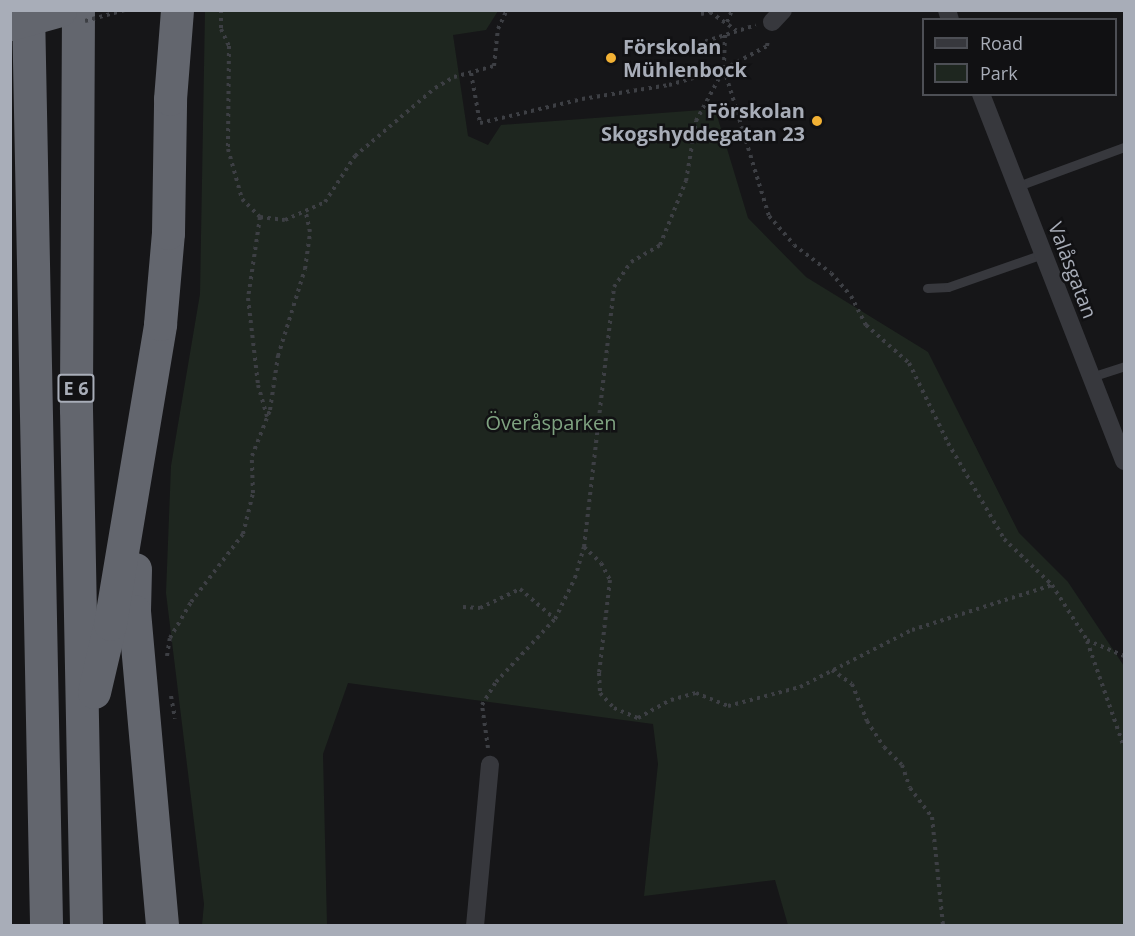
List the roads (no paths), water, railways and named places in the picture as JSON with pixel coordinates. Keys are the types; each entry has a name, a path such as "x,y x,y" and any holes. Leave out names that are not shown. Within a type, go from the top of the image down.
{"highway":[{"name":"E 6","path":"28,10 46,926"},
{"path":"10,24 60,10"},
{"name":"E 6","path":"78,10 76,409 86,926"},
{"path":"153,10 170,99"},
{"path":"83,738 110,624 134,465 160,324 168,233 170,99 177,10"},
{"path":"10,256 35,325"},
{"path":"134,465 134,611 162,926"}],"street":[{"name":"Valåsgatan","path":"982,96 1125,461"},
{"path":"475,926 490,765"}],"lane":[{"path":"1018,186 1125,147"},
{"path":"927,288 948,287 1043,254"},
{"path":"1091,378 1125,366"}],"place":[{"name":"Förskolan Mühlenbock","path":"611,58"},
{"name":"Förskolan Skogshyddegatan 23","path":"817,121"}],"park label":[{"name":"Överåsparken","path":"551,422"}]}
